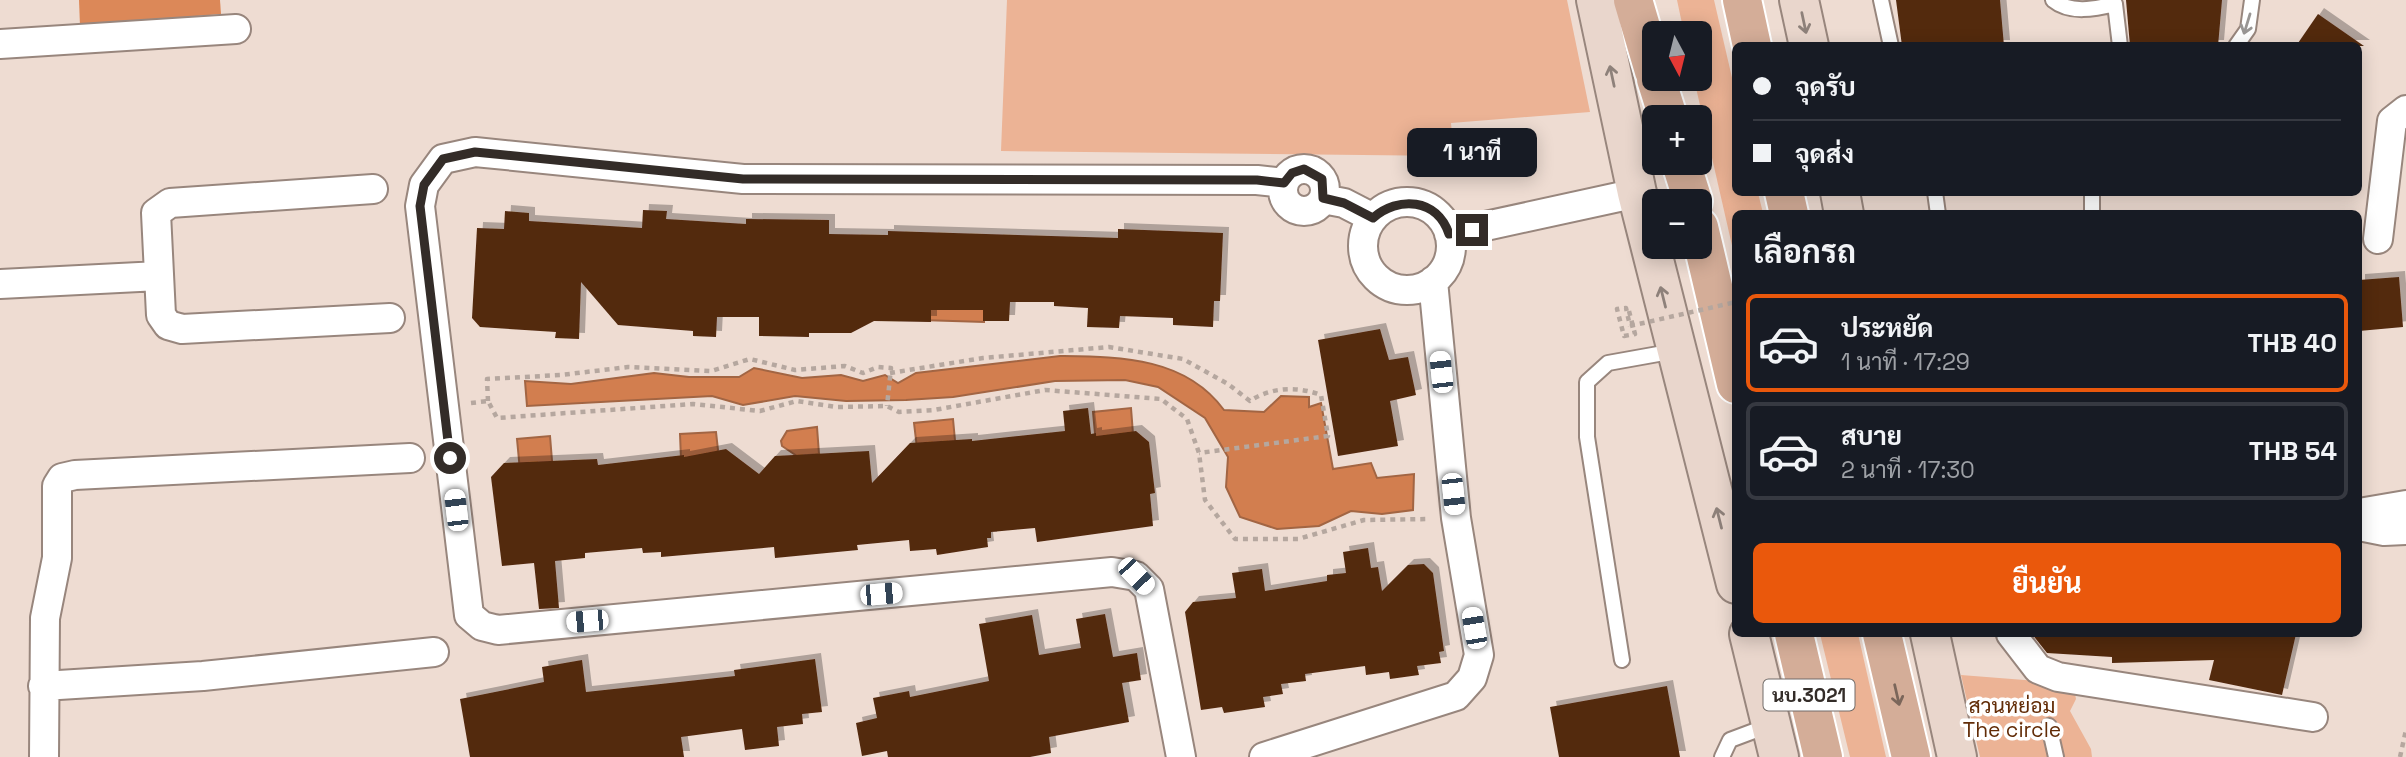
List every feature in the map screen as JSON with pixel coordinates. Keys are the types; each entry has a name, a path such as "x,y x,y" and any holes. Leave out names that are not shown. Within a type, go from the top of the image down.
{"main road":[{"path":"1596,0 1637,193 1732,568"},
{"path":"1633,0 1642,30"},
{"path":"1650,0 1654,21"},
{"path":"1742,0 1752,42"},
{"path":"1754,42 1760,0"},
{"path":"1799,0 1808,42"},
{"path":"1707,259 1732,367"},
{"name":"นบ.3021","path":"1750,637 1776,741"},
{"name":"นบ.3021","path":"1795,637 1823,757"},
{"path":"1883,637 1911,757"},
{"path":"1931,637 1957,757"}],"street":[{"path":"0,44 236,29"},
{"path":"2378,239 2392,121 2406,110"},
{"path":"1181,757 1149,589 1136,576 1112,572 498,630 482,626 469,615 420,206 424,185 443,159 475,152 743,179 1257,180 1284,183 1287,203 1299,210 1314,209 1323,198 1344,203 1373,218"},
{"path":"373,189 170,203 156,214 161,315 168,325 182,329 390,318"},
{"path":"1449,234 1637,193"},
{"path":"1414,202 1428,207 1440,217 1449,234 1449,258 1433,281 1421,287 1394,288 1371,272 1363,245 1365,231 1373,218 1384,208 1414,202"},
{"path":"0,284 159,276"},
{"path":"1264,757 1456,696 1472,678 1479,655 1456,519 1433,281"},
{"path":"44,757 45,618 57,558 57,486 62,478 75,475 410,458"},
{"path":"2362,512 2406,505"},
{"path":"2362,527 2384,531 2406,530"},
{"path":"2013,637 2038,669 2057,677 2313,717"},
{"path":"43,686 203,676 434,652"}],"lane":[{"path":"1881,0 1890,42"},
{"path":"2053,0 2063,7 2076,9 2114,2 2119,42"},
{"path":"2239,42 2248,29 2252,0"},
{"path":"1622,660 1587,438 1587,382 1608,363 1677,351"},
{"path":"2049,726 2056,757"},
{"path":"1723,757 1730,740 1776,741"}],"path":[{"path":"1628,305 1633,325 1635,334 1624,336 1618,309 1626,308 1630,326 1633,325 1732,303"},
{"path":"890,373 951,362 1109,346 1183,359 1228,384 1250,401 1264,392 1303,388 1321,395 1328,436 1199,453"},
{"path":"887,405 891,368 878,367 863,373 845,366 795,370 750,359 711,371 628,367 487,379 488,401 497,418 653,405 693,404 760,411 797,401 837,407 887,405 899,412 934,410 1045,390 1161,399 1187,419 1199,453 1205,500 1235,539 1298,539 1364,520 1456,519"},
{"path":"443,406 488,401"},
{"path":"2400,757 2406,730"}],"green space":[{"path":"1007,0 1567,0 1590,112 1451,123 1454,156 1001,151"},
{"path":"1677,0 1714,0 1732,78 1732,196 1759,196 1762,210 1732,210 1732,245 1712,158 1712,105 1700,105 1697,91 1712,91 1712,21 1681,21"},
{"path":"1821,637 1859,637 1886,757 1850,757"},
{"name":"สวนหย่อม The circle","path":"1961,675 2073,684 2076,699 2070,711 2091,749 2092,757 1980,757"}],"shaded area":[{"path":"79,0 220,0 221,14 80,26"},
{"path":"922,306 984,307 984,322 921,320"},
{"path":"1060,356 1106,357 1171,370 1190,379 1224,410 1264,412 1281,396 1309,397 1309,407 1321,403 1333,469 1371,463 1377,478 1414,474 1413,510 1382,514 1351,511 1319,526 1277,529 1240,517 1226,487 1228,457 1205,418 1158,387 1125,380 1055,381 953,397 906,400 846,401 795,396 743,405 712,396 527,406 525,381 571,384 654,373 689,377 739,377 754,368 802,378 841,375 863,381 885,375 898,383 916,373"},
{"path":"1131,408 1133,434 1097,455 1093,412"},
{"path":"953,419 957,462 917,448 914,423"},
{"path":"817,427 819,454 797,456 782,446 781,441 787,431"},
{"path":"716,432 718,450 708,480 682,483 680,434"},
{"path":"550,436 556,510 524,513 517,439"}],"building":[{"path":"1896,0 2000,0 2004,42 1901,42"},
{"path":"2126,0 2222,0 2218,42 2130,42"},
{"path":"2318,14 2358,42 2299,42"},
{"path":"643,210 667,211 666,219 746,224 746,219 829,220 829,234 888,235 888,231 1118,238 1118,229 1223,233 1220,301 1214,301 1213,327 1173,325 1173,318 1120,316 1119,328 1087,327 1088,308 1054,306 1054,302 1010,302 1009,321 983,321 983,310 931,310 931,322 874,321 851,333 809,333 809,337 759,336 759,317 717,317 716,337 693,336 693,331 618,325 581,282 579,339 555,338 556,332 480,327 472,318 477,228 504,229 505,211 529,213 529,221 642,228"},
{"path":"2399,277 2403,327 2362,331 2362,280"},
{"path":"1380,329 1389,360 1408,357 1416,395 1390,401 1398,446 1338,456 1318,340"},
{"path":"1088,408 1091,434 1096,433 1096,436 1136,431 1149,442 1155,493 1150,494 1153,526 1037,542 1035,528 991,532 991,538 987,538 988,547 937,555 936,549 910,551 909,540 857,545 858,550 775,558 774,547 661,557 661,552 643,553 642,548 585,553 585,558 555,561 559,608 539,609 534,563 502,566 491,477 504,463 597,459 598,465 684,457 726,449 759,474 775,456 869,451 872,483 910,443 972,441 1065,431 1063,411"},
{"path":"1368,548 1371,568 1378,567 1382,591 1408,565 1424,564 1433,573 1444,651 1439,652 1441,663 1417,666 1419,675 1390,679 1389,672 1366,675 1365,666 1305,674 1306,681 1281,684 1283,694 1263,697 1265,707 1224,713 1222,707 1201,710 1185,612 1193,602 1236,598 1232,573 1262,569 1265,591 1327,581 1327,575 1346,573 1343,552"},
{"path":"1105,614 1113,657 1137,653 1141,680 1122,683 1129,722 1049,737 1051,753 1030,757 888,757 887,751 862,756 856,723 877,718 873,698 909,691 910,697 989,681 979,624 1032,615 1039,655 1081,648 1076,619"},
{"path":"2034,637 2295,637 2282,695 2209,680 2214,660 2112,663 2112,657 2047,653"},
{"path":"815,659 822,712 802,714 803,724 777,727 779,746 745,750 742,729 681,737 684,757 470,757 460,699 544,682 542,667 582,660 586,692 735,676 734,670"},
{"path":"1667,686 1680,757 1559,757 1550,707"}],"route":[{"path":"450,458 420,206 424,185 443,159 475,152 743,179 1257,180 1284,183 1292,173 1304,169 1311,170 1322,179 1325,185 1323,198 1344,203 1373,218 1384,208 1398,203 1414,202 1428,207 1440,217 1449,234 1472,230"}]}
